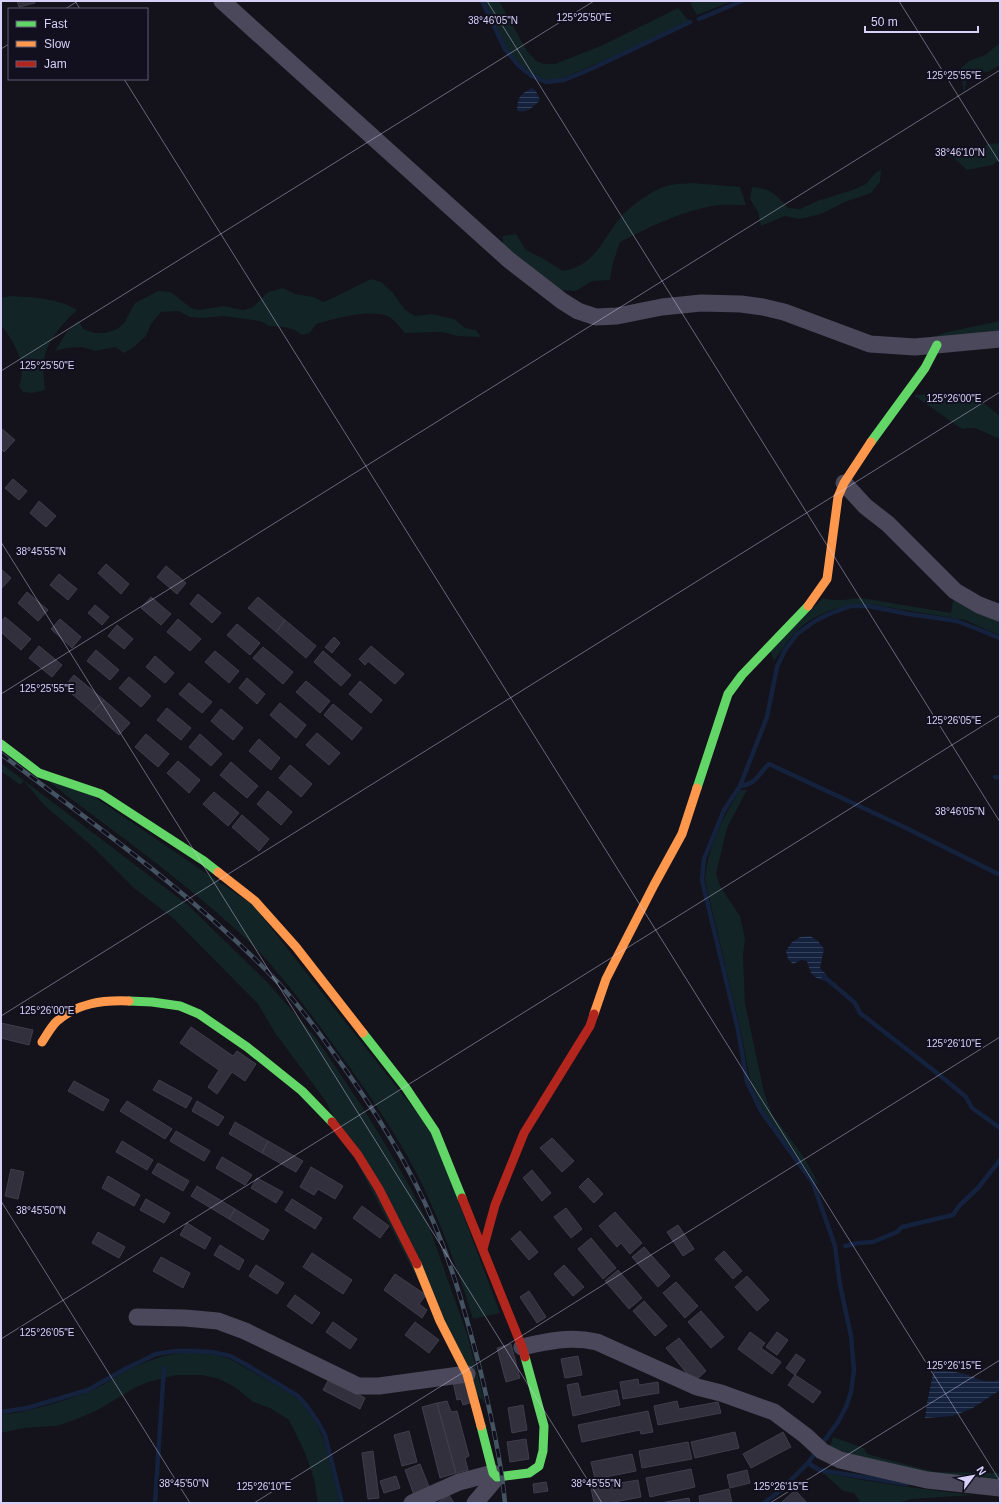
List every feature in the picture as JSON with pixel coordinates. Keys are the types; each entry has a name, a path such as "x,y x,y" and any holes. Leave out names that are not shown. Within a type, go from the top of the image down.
{"street":[{"path":"222,1 509,260 562,301 578,311 596,317 617,316 662,306 701,303 741,304 764,307 784,312 870,344 915,347 1000,339"},
{"path":"483,1249 495,1205 524,1133 590,1026 606,979 682,834 728,694 742,675 812,602 827,579 838,497 844,483 865,451 925,368 937,345"},
{"path":"844,483 865,506 888,524 955,592 979,605 1000,613"},
{"path":"1,744 39,773 101,794 204,861 255,901 296,947 406,1088 435,1131 522,1347 544,1426 543,1451 539,1466 529,1473 495,1475 459,1482 412,1503"},
{"path":"42,1042 56,1022 77,1008 95,1002 152,1002 180,1006 199,1014 247,1048 302,1091 335,1126 358,1155 380,1189 416,1261 440,1321 467,1374 495,1475"},
{"path":"137,1317 185,1318 218,1321 245,1331 358,1386 379,1386 467,1374"},
{"path":"522,1347 556,1340 583,1339 597,1342 697,1387 721,1393 774,1412 806,1436 822,1451 840,1460 927,1480 1000,1488"},
{"path":"475,1503 495,1475"}],"shaded area":[{"path":"483,1 499,1 527,51 536,61 544,64 555,64 603,45 678,8 689,21 640,45 563,78 547,80 532,74 522,67 513,57 499,35"},
{"path":"695,1 733,1 697,15 690,3"},
{"path":"1000,43 1000,65 988,72 968,70 964,94 961,68 969,61 985,55"},
{"path":"1000,143 1000,158 993,165 967,170 955,159 940,153 974,152 988,144"},
{"path":"881,170 880,182 871,193 845,202 821,214 800,219 785,216 761,226 758,212 750,199 752,187 764,189 773,193 788,208 800,209 817,201 853,190 866,184 875,173"},
{"path":"692,183 740,187 746,205 720,205 688,212 631,236 620,242 612,266 610,280 592,281 576,291 559,290 542,279 503,244 503,236 516,234 526,250 563,271 575,268 592,257 622,216 638,202 665,186"},
{"path":"371,279 381,282 393,293 405,310 415,316 431,314 454,319 465,328 476,330 481,337 458,336 442,332 405,333 391,318 373,314 353,315 316,324 310,333 301,335 295,330 284,327 269,326 260,321 223,316 203,318 190,317 178,311 161,312 151,324 146,336 134,347 124,353 115,347 96,351 82,347 66,348 55,351 66,333 79,321 83,329 94,333 106,333 117,329 124,323 135,303 158,291 171,292 191,308 198,310 224,306 243,310 253,307 268,292 283,288 295,294 314,297 323,302"},
{"path":"10,296 53,301 70,306 77,310 66,321 51,341 45,355 45,390 32,393 23,392 19,386 22,372 20,358 7,332 1,326 1,298"},
{"path":"1000,321 1000,332 928,339 947,332"},
{"path":"954,393 981,401 1000,416 1000,439 975,428 962,429 913,395"},
{"path":"954,595 1000,618 1000,635 965,620 868,604 836,609 813,618 788,640 774,661 770,650 823,598 838,600 862,598 951,613"},
{"path":"1,763 188,905 269,984 316,1038 365,1111 387,1147 410,1187 427,1221 467,1334 485,1403 478,1396 325,1100 275,1033 258,1004 173,918 135,889 94,848 44,805 24,781 20,785 1,771"},
{"path":"44,778 87,792 253,905 433,1133 500,1313 473,1319 437,1218 423,1186 401,1146 351,1069 276,971 244,937 196,895"},
{"path":"740,790 747,790 727,828 716,874 720,886 740,916 745,939 743,955 745,1003 764,1092 772,1114 803,1156 820,1188 763,1112 751,1084 741,1032 705,880 713,843 717,832"},
{"path":"186,1352 216,1355 230,1359 301,1401 316,1423 324,1440 340,1503 318,1503 314,1479 305,1453 289,1420 270,1408 253,1402 235,1387 219,1379 202,1375 176,1375 149,1382 136,1387 96,1411 56,1426 23,1428 1,1433 1,1414 22,1412 70,1398 95,1389 128,1370 156,1358"},
{"path":"833,1437 864,1448 867,1454 935,1472 1000,1473 1000,1483 947,1479 845,1458 830,1446"},
{"path":"822,1472 879,1483 974,1495 912,1499 898,1503 861,1503 854,1493 843,1491"}],"water":[{"path":"532,88 536,91 540,100 527,111 517,111 520,97"},
{"path":"810,936 818,941 824,949 820,968 827,975 825,981 812,974 807,961 801,960 793,964 788,959 786,951 792,942 800,937"},
{"path":"934,1369 966,1374 987,1381 1000,1380 1000,1390 973,1408 953,1416 925,1418"}],"building":[{"path":"17,1 34,1 35,3 19,7"},
{"path":"1,428 15,440 4,452 1,449"},
{"path":"13,479 27,491 19,500 5,488"},
{"path":"39,501 56,516 46,527 30,513"},
{"path":"106,564 129,584 121,594 98,573"},
{"path":"166,566 186,583 177,594 157,577"},
{"path":"1,569 11,578 2,588 1,587"},
{"path":"59,574 77,589 68,600 50,585"},
{"path":"27,592 48,610 38,621 18,603"},
{"path":"198,594 221,613 212,623 190,604"},
{"path":"151,597 171,614 161,625 141,608"},
{"path":"258,597 285,620 276,632 248,608"},
{"path":"95,605 109,617 102,625 88,613"},
{"path":"5,617 31,639 21,650 1,632 1,622"},
{"path":"60,619 81,637 72,648 51,629"},
{"path":"178,619 201,639 190,651 167,632"},
{"path":"285,620 316,646 306,658 276,632"},
{"path":"237,624 260,643 250,655 227,635"},
{"path":"117,625 133,639 124,649 108,636"},
{"path":"334,637 340,643 332,653 325,647"},
{"path":"39,646 62,665 52,677 29,658"},
{"path":"371,646 404,674 395,684 368,661 365,665 359,659"},
{"path":"263,647 293,672 283,684 253,658"},
{"path":"96,650 119,670 110,680 87,661"},
{"path":"215,651 239,671 229,683 205,662"},
{"path":"323,651 351,675 341,686 314,662"},
{"path":"155,656 174,673 165,683 146,667"},
{"path":"74,675 104,700 93,712 64,687"},
{"path":"129,677 151,696 141,707 119,688"},
{"path":"247,678 265,694 257,704 239,688"},
{"path":"306,681 330,701 320,713 296,692"},
{"path":"360,681 382,700 371,713 349,694"},
{"path":"189,683 212,702 202,713 179,694"},
{"path":"104,700 130,723 119,735 93,712"},
{"path":"280,703 306,725 296,738 270,715"},
{"path":"333,704 362,728 352,740 324,715"},
{"path":"167,708 191,728 181,740 157,720"},
{"path":"221,709 243,728 233,740 211,721"},
{"path":"317,733 340,753 329,765 306,745"},
{"path":"146,734 169,754 158,767 135,747"},
{"path":"200,734 222,754 211,766 189,747"},
{"path":"259,739 280,758 271,770 249,751"},
{"path":"178,761 200,780 189,793 167,773"},
{"path":"231,762 258,786 247,798 220,775"},
{"path":"290,765 312,784 301,797 279,778"},
{"path":"268,791 292,812 281,825 257,804"},
{"path":"214,792 239,813 228,826 203,804"},
{"path":"242,815 269,839 259,851 232,827"},
{"path":"1,1023 33,1030 29,1045 1,1038"},
{"path":"191,1027 233,1056 237,1051 256,1064 245,1081 232,1072 217,1094 208,1087 219,1070 180,1043"},
{"path":"159,1080 192,1098 186,1108 153,1090"},
{"path":"74,1081 109,1100 103,1111 68,1091"},
{"path":"127,1101 172,1129 165,1139 120,1111"},
{"path":"197,1101 224,1117 218,1126 192,1111"},
{"path":"235,1122 268,1141 262,1153 229,1134"},
{"path":"176,1131 210,1151 204,1161 170,1141"},
{"path":"552,1138 574,1161 562,1172 540,1148"},
{"path":"122,1141 153,1160 147,1170 116,1152"},
{"path":"268,1141 303,1161 296,1172 262,1153"},
{"path":"222,1157 252,1175 245,1185 216,1168"},
{"path":"158,1163 189,1181 183,1191 152,1173"},
{"path":"311,1167 343,1186 335,1199 318,1189 314,1195 300,1187"},
{"path":"11,1169 24,1172 18,1199 5,1196"},
{"path":"532,1170 551,1193 542,1201 523,1178"},
{"path":"108,1176 140,1195 134,1206 102,1188"},
{"path":"257,1178 283,1192 276,1203 251,1188"},
{"path":"588,1178 603,1194 594,1203 579,1187"},
{"path":"197,1186 235,1209 229,1219 191,1196"},
{"path":"146,1199 170,1213 164,1223 140,1210"},
{"path":"292,1199 322,1218 315,1229 285,1210"},
{"path":"362,1206 389,1226 380,1238 353,1218"},
{"path":"566,1208 582,1229 571,1238 554,1217"},
{"path":"235,1209 269,1230 263,1240 229,1219"},
{"path":"615,1212 642,1243 630,1254 621,1243 617,1247 599,1226"},
{"path":"187,1223 211,1238 205,1249 180,1235"},
{"path":"678,1225 694,1249 683,1256 667,1232"},
{"path":"520,1231 538,1252 529,1260 511,1239"},
{"path":"98,1232 125,1247 119,1258 92,1243"},
{"path":"591,1238 616,1268 603,1279 578,1249"},
{"path":"220,1245 244,1260 239,1270 214,1255"},
{"path":"644,1247 670,1276 658,1287 632,1257"},
{"path":"724,1251 742,1271 733,1279 715,1259"},
{"path":"312,1253 352,1280 343,1294 303,1267"},
{"path":"161,1257 190,1273 183,1288 153,1271"},
{"path":"256,1265 284,1283 277,1294 249,1276"},
{"path":"564,1265 584,1287 573,1296 554,1274"},
{"path":"618,1270 642,1298 629,1309 605,1281"},
{"path":"395,1274 426,1295 419,1304 427,1310 422,1318 384,1290"},
{"path":"747,1276 769,1300 757,1311 735,1287"},
{"path":"676,1282 698,1306 685,1318 663,1293"},
{"path":"529,1291 546,1317 537,1323 520,1297"},
{"path":"295,1295 320,1313 312,1324 287,1306"},
{"path":"644,1301 667,1326 655,1336 633,1311"},
{"path":"701,1311 724,1337 711,1348 688,1322"},
{"path":"333,1322 357,1339 350,1349 326,1332"},
{"path":"415,1322 439,1340 429,1353 405,1335"},
{"path":"750,1332 765,1343 761,1348 781,1362 772,1374 738,1349"},
{"path":"777,1332 788,1340 777,1355 766,1347"},
{"path":"679,1338 706,1371 694,1382 666,1348"},
{"path":"511,1344 520,1378 506,1382 497,1348"},
{"path":"796,1354 805,1360 795,1375 786,1368"},
{"path":"578,1356 582,1375 565,1378 561,1359"},
{"path":"795,1375 821,1392 813,1403 788,1385"},
{"path":"329,1379 365,1398 360,1409 323,1390"},
{"path":"638,1379 639,1385 658,1382 659,1393 623,1399 620,1382"},
{"path":"464,1380 470,1403 463,1405 461,1399 457,1400 453,1382"},
{"path":"578,1383 581,1397 617,1390 620,1405 573,1416 567,1385"},
{"path":"447,1401 451,1412 457,1411 469,1456 465,1458 468,1470 456,1473 437,1403"},
{"path":"677,1401 679,1409 718,1402 721,1413 658,1425 654,1406"},
{"path":"437,1403 456,1473 440,1478 422,1407"},
{"path":"523,1405 527,1430 512,1433 508,1408"},
{"path":"648,1411 653,1432 641,1434 640,1430 582,1442 578,1425"},
{"path":"409,1431 417,1462 402,1466 394,1435"},
{"path":"735,1432 739,1448 695,1458 691,1442"},
{"path":"783,1432 791,1447 751,1468 743,1454"},
{"path":"526,1439 529,1459 510,1462 507,1442"},
{"path":"688,1442 692,1459 642,1468 639,1451"},
{"path":"373,1451 379,1498 368,1499 362,1453"},
{"path":"632,1454 636,1471 595,1479 591,1462"},
{"path":"420,1464 430,1489 414,1495 405,1470"},
{"path":"691,1469 695,1487 650,1497 646,1478"},
{"path":"747,1470 750,1483 730,1488 727,1475"},
{"path":"396,1476 400,1488 384,1493 380,1481"},
{"path":"638,1480 641,1497 609,1503 594,1503 591,1488"},
{"path":"546,1482 548,1491 534,1493 533,1484"},
{"path":"729,1489 732,1503 700,1503 699,1496"},
{"path":"795,1490 807,1503 781,1503"},
{"path":"449,1495 454,1503 437,1503"},
{"path":"689,1498 690,1503 660,1503"}],"waterway":[{"path":"482,1 505,49 518,65 532,76 546,82 564,80 593,68 690,22"},
{"path":"699,19 742,1"},
{"path":"764,1503 781,1490 808,1463 838,1422 846,1407 851,1392 854,1370 851,1336 840,1285 835,1246 813,1183 761,1111 747,1082 738,1030 702,880 704,859 724,810 740,786 767,717 777,667 785,650 797,634 815,621 829,614 851,606 868,606 957,621 1000,638"},
{"path":"740,786 754,781 769,764 904,827 1000,875"},
{"path":"995,777 1000,778"},
{"path":"822,975 855,1003 860,1013 932,1069 966,1097 972,1108 1000,1128"},
{"path":"845,1246 873,1242 897,1232 902,1227 953,1215 959,1206 978,1188 1000,1160"},
{"path":"1,1412 27,1408 88,1390 125,1369 156,1354 175,1351 193,1351 212,1352 230,1356 298,1396 306,1405 325,1435 342,1503"},
{"path":"155,1503 164,1368"},
{"path":"808,1463 819,1470 907,1484"}],"railway":[{"path":"1,754 104,831 171,884 236,941 293,999 361,1091 412,1176 423,1198 448,1258 466,1315 481,1373 492,1421 505,1503"}],"traffic: fast":[{"path":"871,442 925,368 937,345"},
{"path":"697,788 728,694 742,675 808,606"},
{"path":"1,744 39,773 101,794 204,861 218,872"},
{"path":"129,1001 152,1002 180,1006 199,1014 247,1047 302,1091 332,1122"},
{"path":"363,1033 406,1088 435,1131 462,1198"},
{"path":"481,1426 493,1473 497,1477 529,1473 539,1466 543,1451 544,1426 525,1357"}],"traffic: slow":[{"path":"808,606 827,579 838,497 844,483 871,442"},
{"path":"594,1014 606,979 682,834 697,788"},
{"path":"218,872 255,901 296,947 363,1033"},
{"path":"42,1042 56,1022 72,1011 100,1002 129,1001"},
{"path":"417,1264 440,1321 467,1374 481,1426"}],"traffic: jam":[{"path":"483,1249 495,1205 524,1133 590,1026 594,1014"},
{"path":"332,1122 358,1155 379,1189 417,1264"},
{"path":"462,1198 525,1357"}]}
